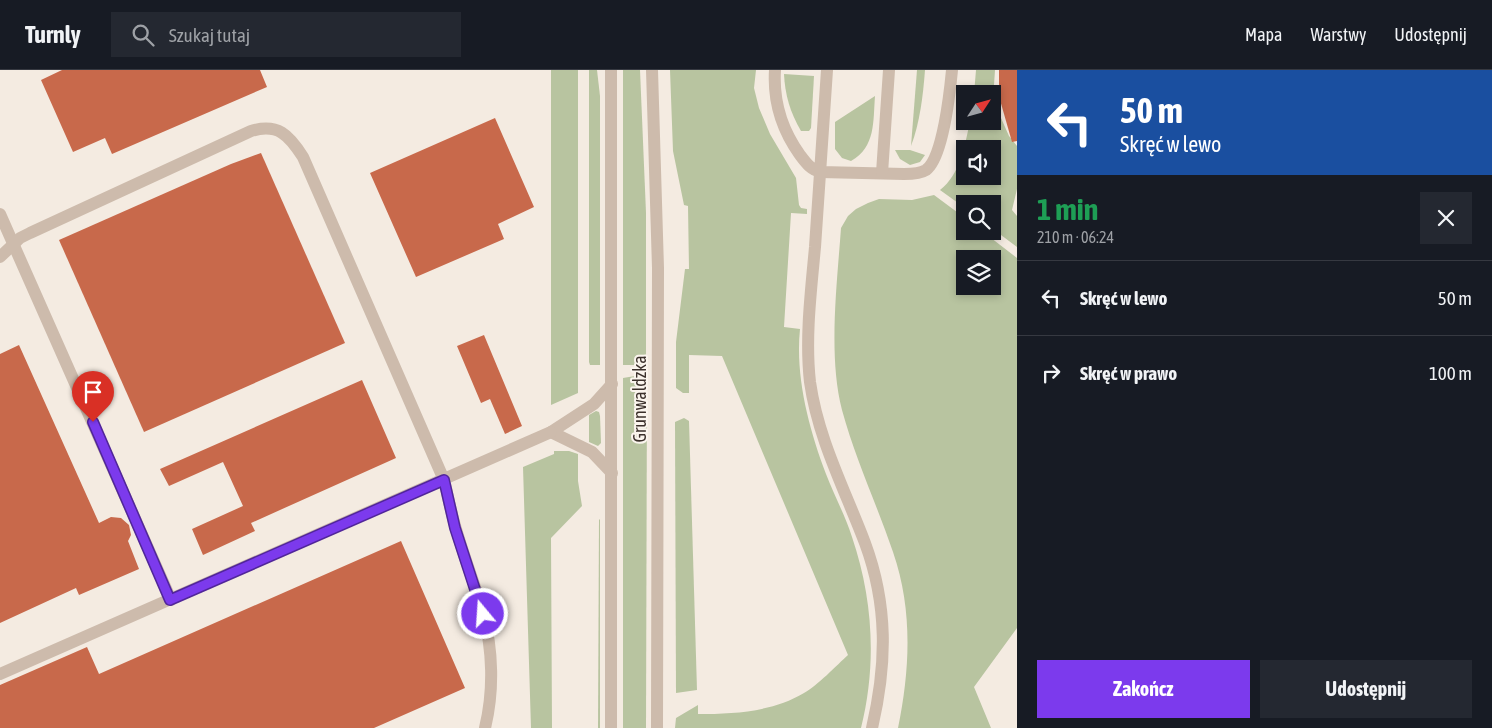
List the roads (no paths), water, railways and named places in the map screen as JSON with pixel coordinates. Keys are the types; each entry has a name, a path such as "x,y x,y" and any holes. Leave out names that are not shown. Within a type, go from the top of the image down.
{"street":[{"name":"Grunwaldzka","path":"611,70 612,728"},
{"name":"Grunwaldzka","path":"652,70 658,268 657,728"},
{"path":"775,70 774,86 785,130 810,168 821,172 882,173 916,173 928,169 938,149 943,129 952,70"},
{"path":"827,70 808,339 810,382 816,413 865,544 881,604 883,656 880,696 872,728"},
{"path":"882,173 889,70"},
{"path":"0,257 30,233 251,131 264,127 275,129 293,142 303,157 444,480 455,528 487,632 491,662 491,692 485,728"},
{"path":"0,214 170,600"},
{"path":"0,674 551,432 594,404 612,384"},
{"path":"551,432 592,452 612,473"}]}
